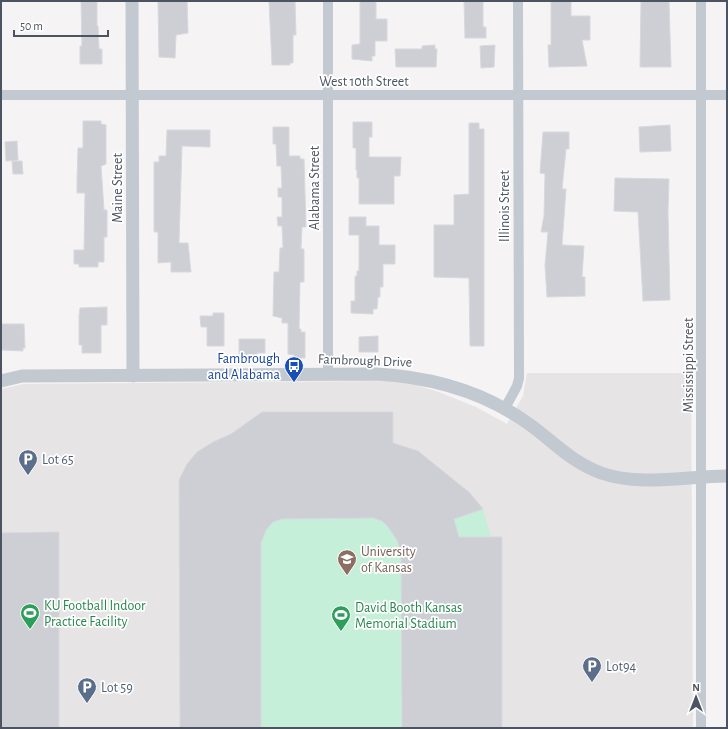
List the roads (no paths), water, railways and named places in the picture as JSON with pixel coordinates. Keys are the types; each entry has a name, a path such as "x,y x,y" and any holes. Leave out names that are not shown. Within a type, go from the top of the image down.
{"street":[{"name":"Maine Street","path":"132,1 133,376"},
{"name":"Alabama Street","path":"328,1 328,374"},
{"name":"Illinois Street","path":"505,408 517,386 519,378 518,1"},
{"name":"Mississippi Street","path":"701,1 701,728"},
{"name":"West 10th Street","path":"1,95 727,95"},
{"name":"Fambrough Drive","path":"1,381 22,376 328,374 397,375 428,379 463,389 505,408 529,424 565,455 586,467 601,473 628,479 702,478 727,476"},
{"path":"1,376 22,376"}],"place":[{"name":"Fambrough and Alabama","path":"294,383"},
{"name":"Lot 65","path":"28,476"},
{"name":"University of Kansas","path":"347,576"},
{"name":"KU Football Indoor Practice Facility","path":"30,630"},
{"name":"David Booth Kansas Memorial Stadium","path":"341,632"},
{"name":"Lot94","path":"592,683"},
{"name":"Lot 59","path":"87,704"}]}
